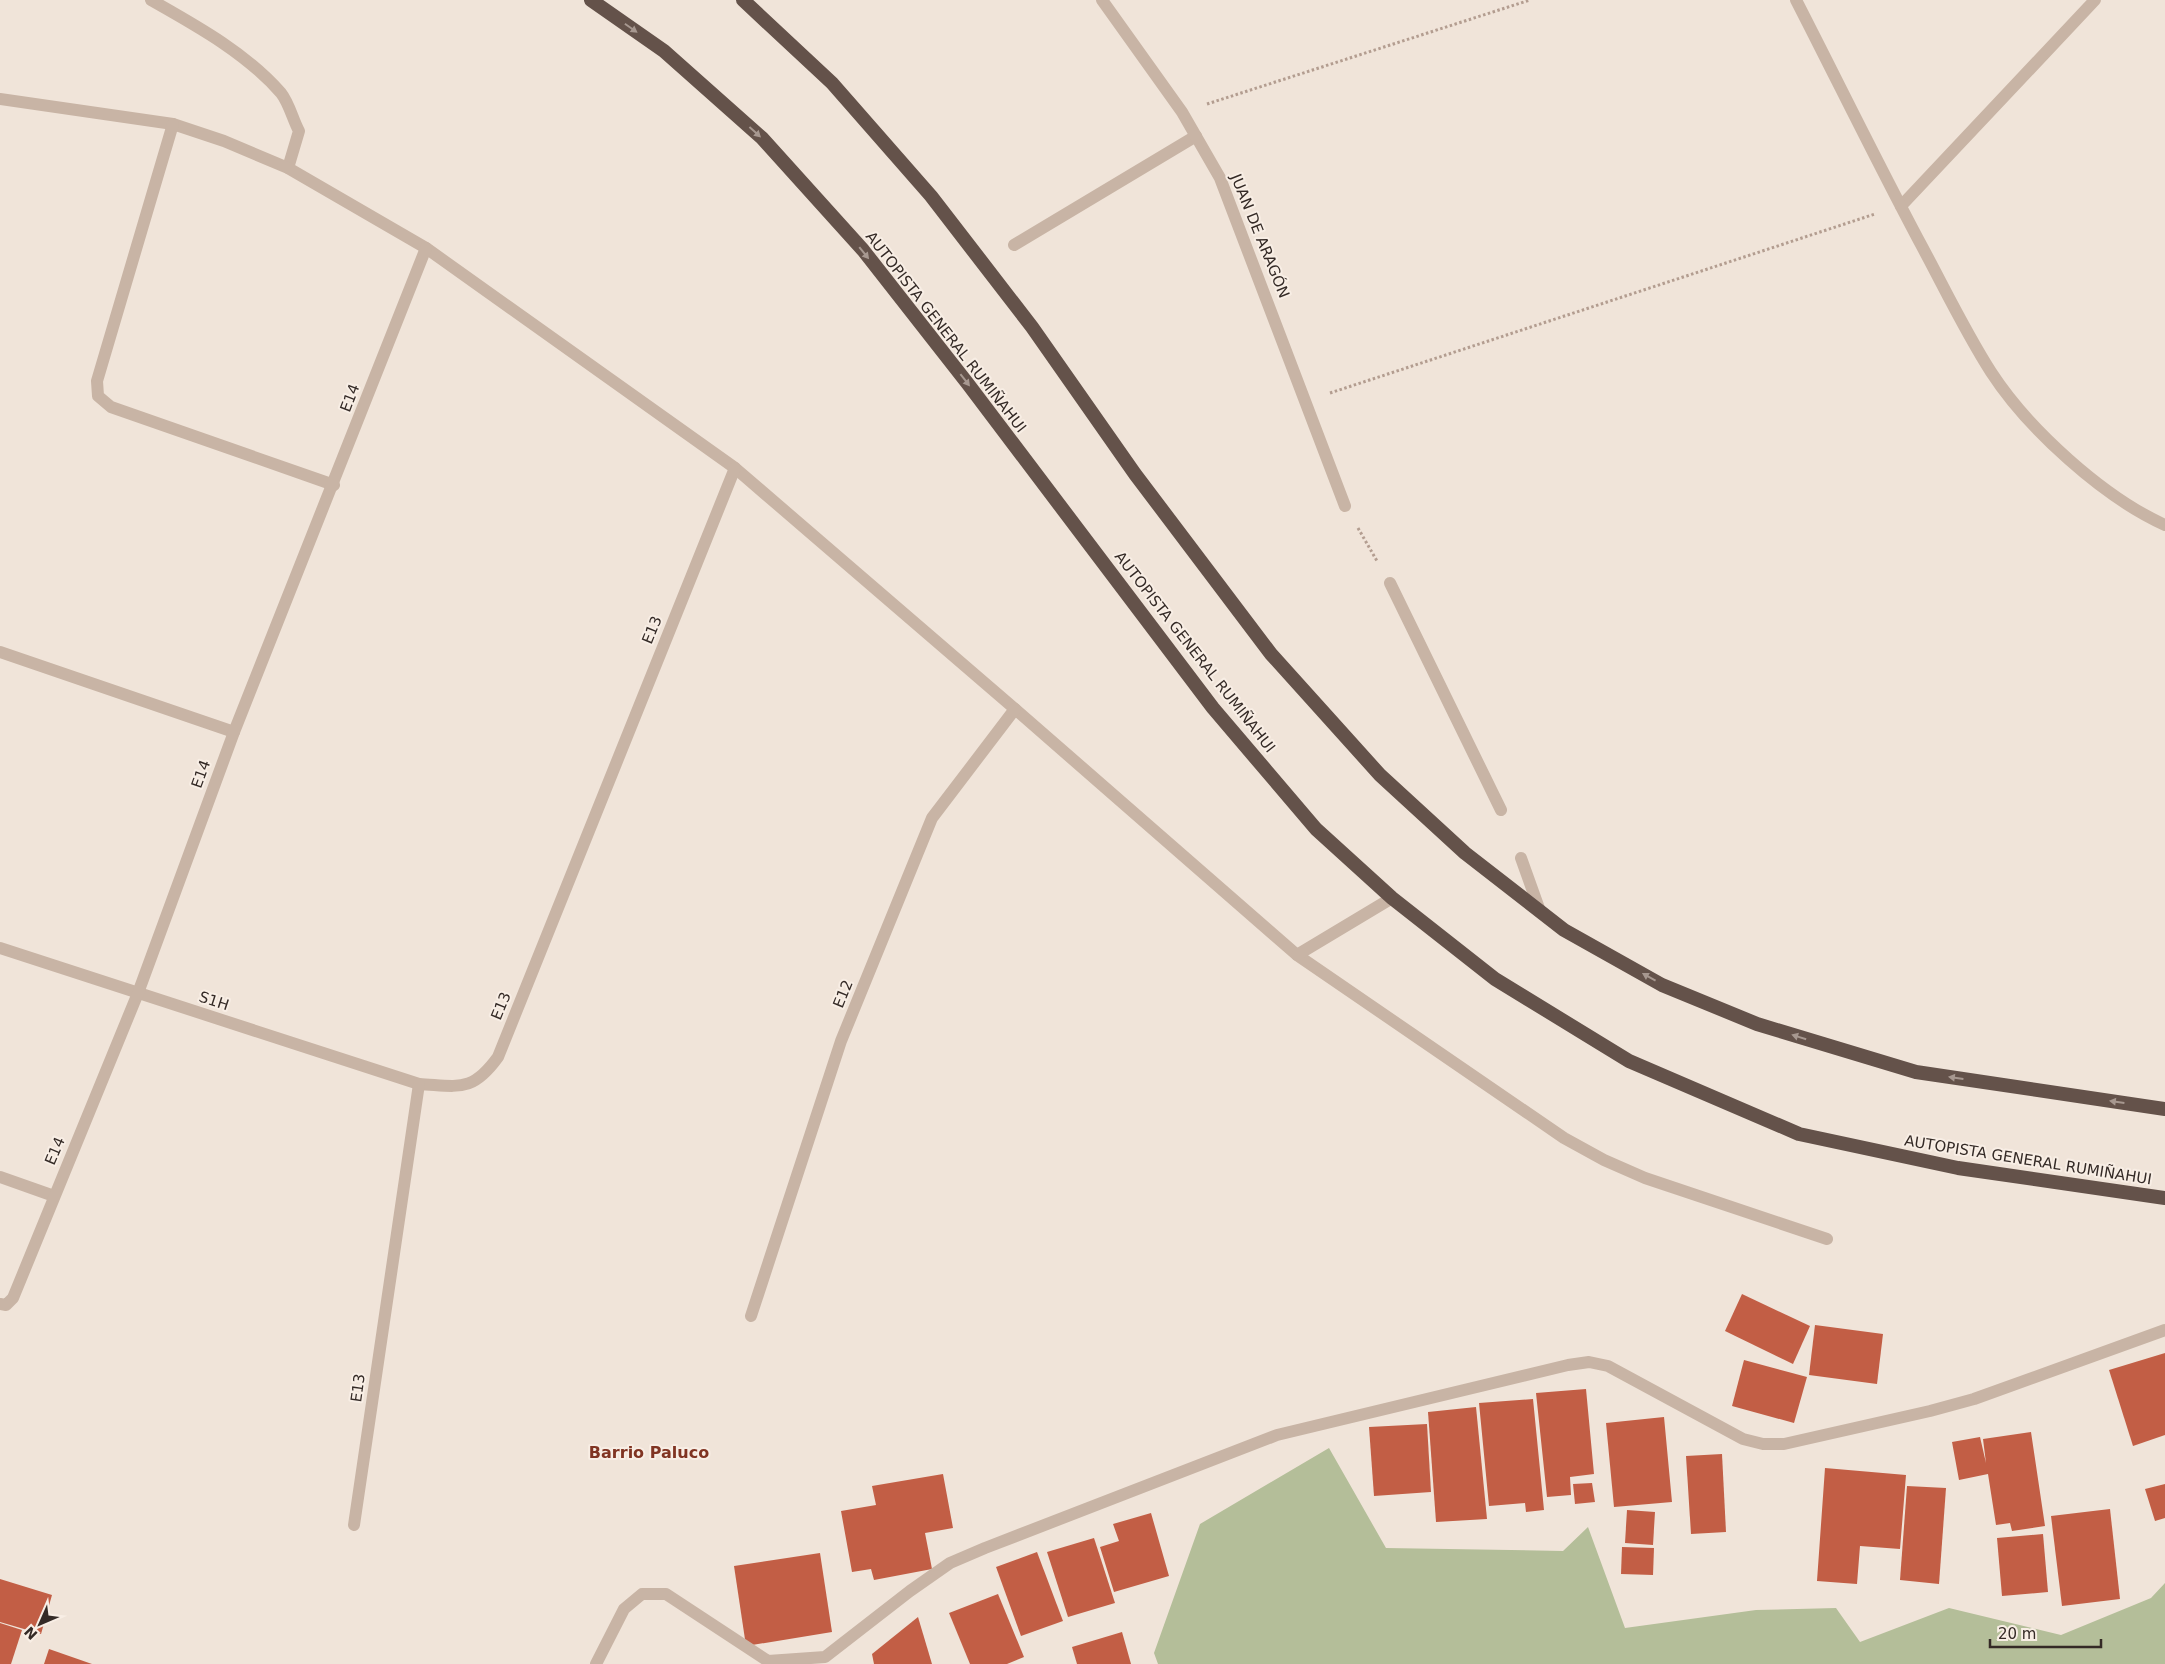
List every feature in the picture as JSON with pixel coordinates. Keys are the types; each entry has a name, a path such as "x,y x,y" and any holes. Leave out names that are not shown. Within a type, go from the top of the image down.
{"highway":[{"name":"AUTOPISTA GENERAL RUMIÑAHUI","path":"591,0 664,51 762,138 863,250 974,392 1213,708 1316,829 1392,898 1495,979 1630,1061 1799,1134 1958,1168 2165,1198"},
{"path":"743,0 832,82 932,196 1032,327 1135,474 1271,654 1380,775 1465,853 1564,930 1662,985 1756,1024 1916,1072 2165,1109"}],"street":[{"path":"151,0 207,32 246,61 282,95 299,131 288,168"},
{"name":"JUAN DE ARAGÓN","path":"1102,0 1182,112 1220,178 1345,506"},
{"path":"1796,0 1901,206 1991,372 2023,414 2064,455 2114,495 2165,525"},
{"path":"1901,206 2095,0"},
{"path":"0,99 173,124 224,141 288,168 426,248 735,468 1297,955 1564,1138 1604,1160 1645,1178 1827,1239"},
{"path":"173,124 97,381 98,396 111,407 334,485"},
{"path":"1014,245 1196,136"},
{"name":"E14","path":"0,1304 6,1305 13,1298 138,993 234,732 334,485 426,248"},
{"name":"E13","path":"354,1525 419,1084 464,1086 485,1075 498,1057 735,468"},
{"path":"1390,583 1501,810"},
{"path":"0,652 234,732"},
{"name":"E12","path":"751,1316 841,1041 932,818 1015,709"},
{"path":"1521,858 1540,911"},
{"path":"1297,955 1392,898"},
{"name":"S1H","path":"0,948 419,1084"},
{"path":"0,1177 54,1196"},
{"path":"596,1664 624,1609 642,1594 666,1594 768,1661 825,1657 950,1563 985,1548 1278,1435 1568,1365 1588,1362 1608,1366 1743,1439 1763,1444 1784,1444 1930,1411 1974,1399 2165,1330"}],"path":[{"path":"1182,112 1530,0"},
{"path":"1306,401 1901,206"},
{"path":"1345,506 1390,583"}],"green space":[{"path":"1329,1448 1386,1548 1563,1551 1588,1527 1625,1628 1756,1610 1836,1608 1860,1642 1949,1608 2061,1635 2151,1598 2165,1583 2165,1664 1158,1664 1154,1653 1200,1524"}],"building":[{"path":"1742,1294 1810,1326 1793,1364 1725,1331"},
{"path":"1815,1325 1883,1334 1877,1384 1809,1375"},
{"path":"2165,1353 2165,1435 2133,1446 2109,1370"},
{"path":"1744,1360 1807,1377 1794,1423 1732,1406"},
{"path":"1586,1389 1594,1474 1570,1477 1571,1495 1547,1497 1536,1393"},
{"path":"1533,1399 1544,1510 1526,1512 1525,1503 1489,1506 1479,1403"},
{"path":"1476,1407 1487,1519 1436,1522 1428,1412"},
{"path":"1664,1417 1672,1502 1614,1507 1606,1423"},
{"path":"1427,1424 1431,1492 1374,1496 1369,1427"},
{"path":"2031,1432 2045,1526 2012,1531 2010,1523 1996,1525 1988,1474 1959,1480 1952,1442 1980,1437 1986,1463 1983,1439"},
{"path":"1722,1454 1726,1532 1691,1534 1686,1456"},
{"path":"1825,1468 1906,1475 1900,1549 1860,1546 1857,1584 1817,1581"},
{"path":"943,1474 953,1528 925,1533 932,1569 874,1580 871,1569 852,1572 841,1511 876,1505 872,1486"},
{"path":"1592,1483 1595,1502 1575,1504 1573,1484"},
{"path":"2165,1484 2165,1518 2155,1521 2145,1489"},
{"path":"1907,1486 1946,1488 1939,1584 1900,1580"},
{"path":"2110,1509 2120,1599 2062,1606 2051,1516"},
{"path":"1627,1510 1655,1512 1653,1545 1625,1543"},
{"path":"1151,1513 1169,1576 1114,1592 1100,1547 1119,1541 1113,1524"},
{"path":"2043,1534 2048,1592 2002,1596 1997,1538"},
{"path":"1094,1538 1115,1603 1068,1617 1047,1552"},
{"path":"1622,1547 1654,1548 1653,1575 1621,1574"},
{"path":"1037,1552 1063,1621 1021,1636 996,1567"},
{"path":"820,1553 832,1632 746,1646 734,1566"},
{"path":"0,1579 52,1595 41,1634 0,1622"},
{"path":"998,1594 1024,1657 1007,1664 970,1664 949,1613"},
{"path":"918,1617 932,1664 874,1664 872,1654"},
{"path":"0,1623 22,1630 11,1664 0,1664"},
{"path":"1122,1632 1131,1664 1077,1664 1072,1647"},
{"path":"49,1649 92,1664 44,1664"}],"district":[{"name":"Barrio Paluco","path":"649,1452"}]}
